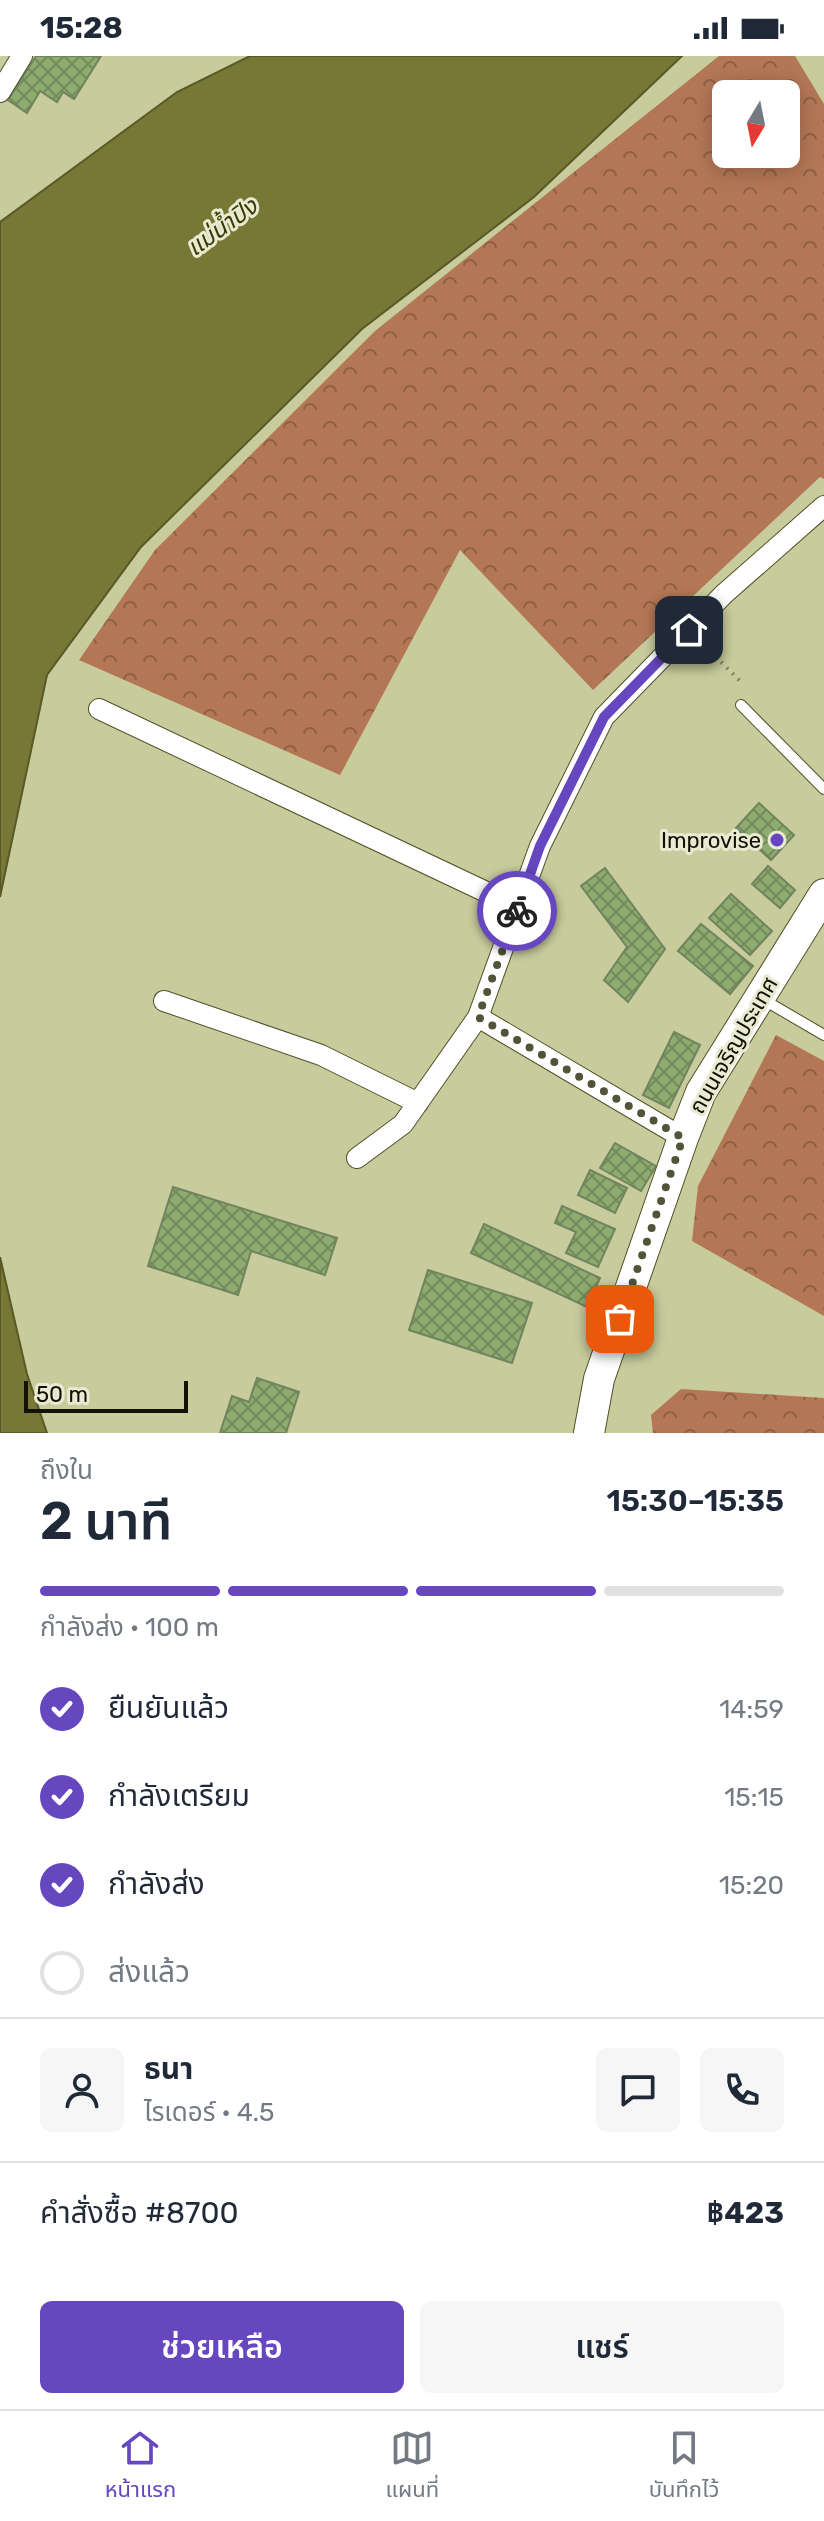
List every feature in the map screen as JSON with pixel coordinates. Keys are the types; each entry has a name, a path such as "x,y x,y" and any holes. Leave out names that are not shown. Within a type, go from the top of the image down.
{"street":[{"path":"0,92 22,56"},
{"path":"357,1158 403,1124 478,1017 540,846 604,717 724,594 824,506"},
{"path":"99,709 518,907"},
{"name":"ถนนเจริญประเทศ","path":"589,1433 599,1379 701,1092 824,894"},
{"path":"164,1001 321,1055 418,1103"},
{"path":"478,1017 683,1138"}],"lane":[{"path":"741,705 824,789"},
{"path":"759,997 824,1035"}],"path":[{"path":"689,630 742,683"}],"green space":[{"path":"719,56 795,56 824,104 824,479 820,477 593,690 460,550 340,775 79,660 155,550 375,331"},
{"path":"776,1035 824,1061 824,1316 692,1241 698,1186"},
{"path":"681,1389 824,1398 824,1433 653,1433 651,1415"}],"water":[{"name":"แม่น้ำปิง","path":"250,56 682,56 534,197 362,329 141,547 47,675 0,897 0,222 177,92"},
{"path":"0,1257 27,1374 47,1433 0,1433"}],"building":[{"path":"36,56 101,56 74,99 63,92 57,102 40,91 27,113 8,100"},
{"path":"759,803 794,835 771,860 736,828"},
{"path":"768,866 795,890 780,908 752,884"},
{"path":"605,868 665,949 628,1002 604,980 627,947 581,886"},
{"path":"731,894 772,931 750,955 709,918"},
{"path":"701,924 753,966 730,994 678,951"},
{"path":"674,1032 700,1045 669,1108 643,1095"},
{"path":"615,1143 656,1166 641,1191 600,1168"},
{"path":"590,1170 627,1188 615,1213 578,1195"},
{"path":"173,1187 337,1238 325,1275 251,1251 238,1295 148,1266"},
{"path":"562,1206 615,1229 598,1267 566,1253 576,1232 555,1223"},
{"path":"484,1224 600,1278 587,1307 471,1253"},
{"path":"428,1270 532,1303 512,1363 409,1330"},
{"path":"257,1378 299,1392 286,1433 220,1433 232,1396 249,1402"}],"way so far":[{"path":"517,911 478,1017 683,1138 620,1319"}],"place":[{"name":"Improvise","path":"777,840"}],"route":[{"path":"517,911 540,846 604,717 689,630"}]}
